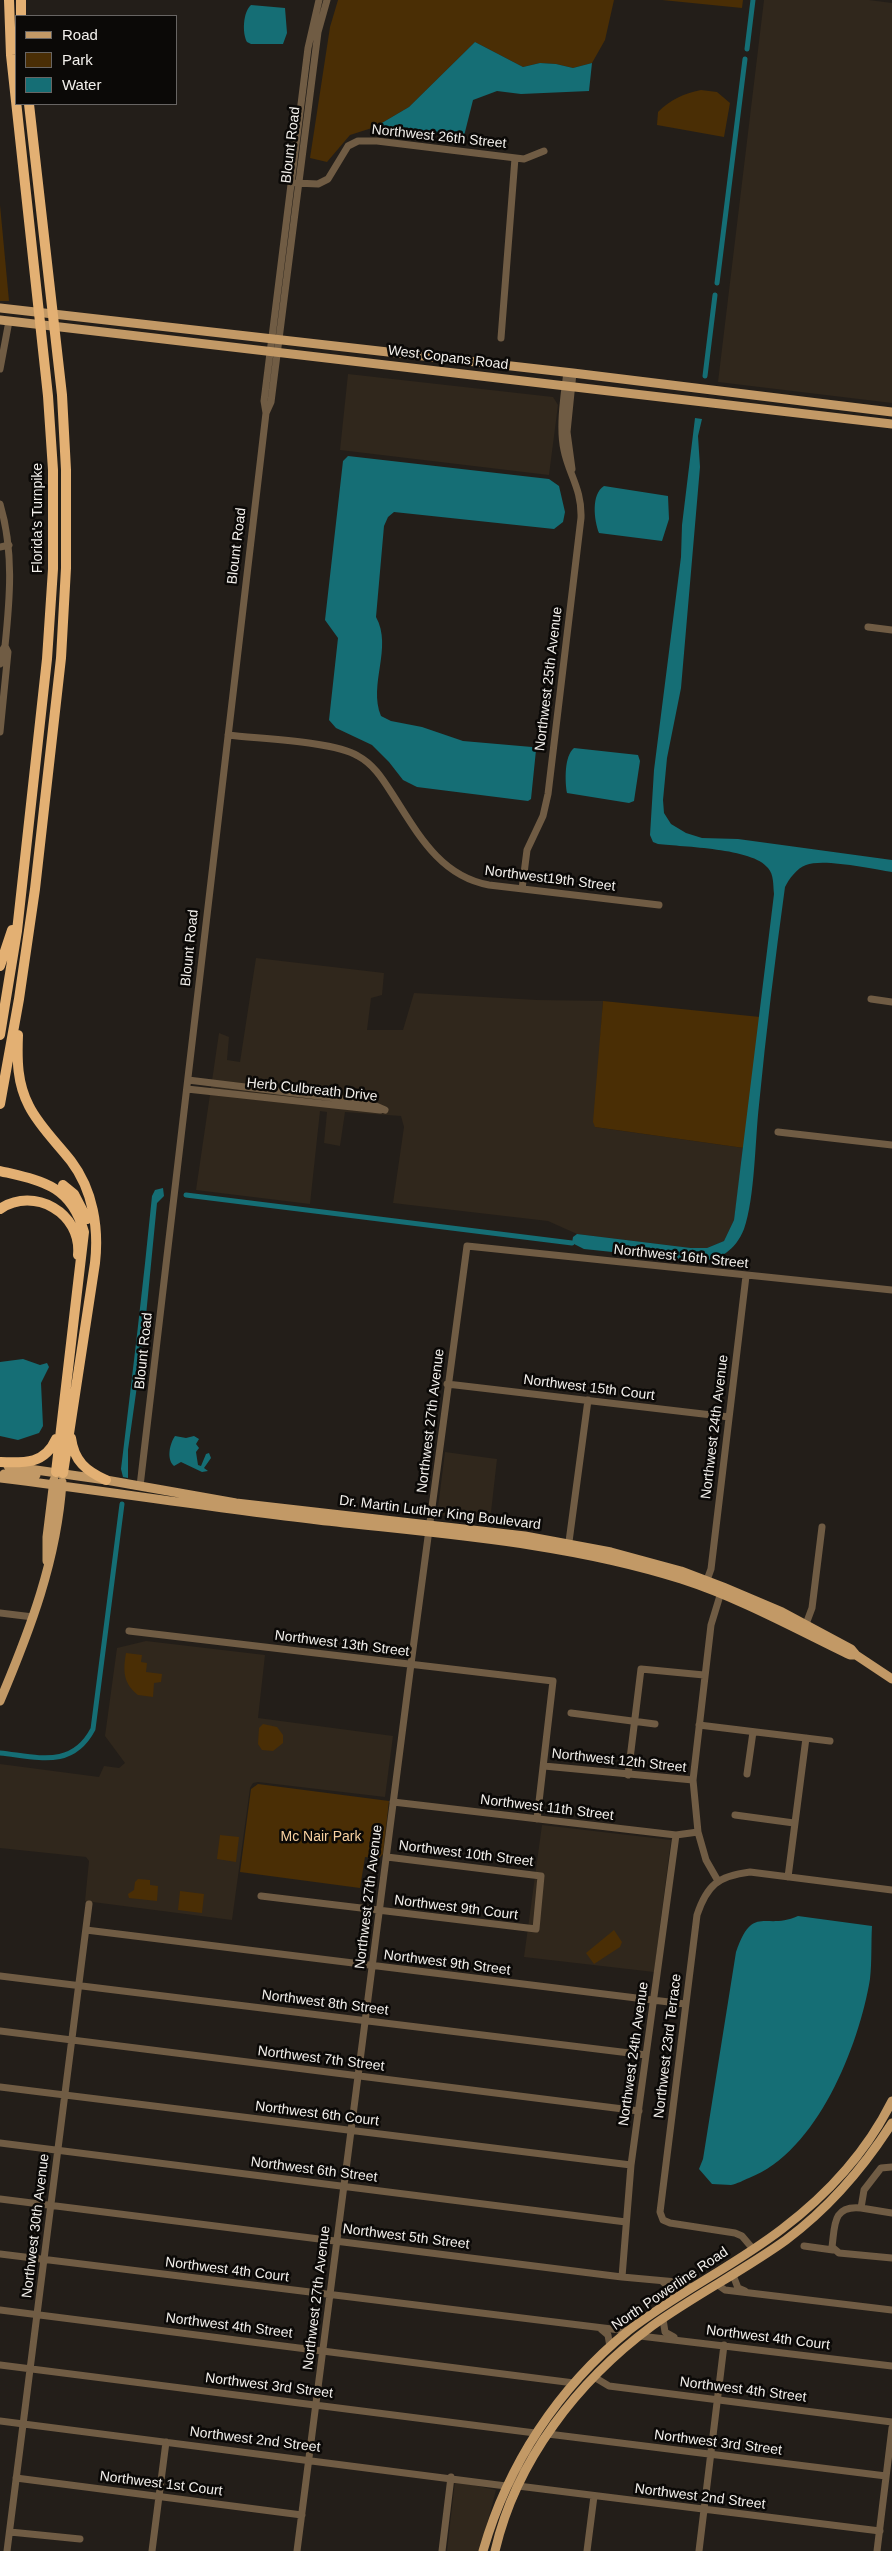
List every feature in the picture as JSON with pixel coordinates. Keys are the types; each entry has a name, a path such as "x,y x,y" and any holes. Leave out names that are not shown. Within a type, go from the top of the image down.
{"highway":[{"name":"Florida's Turnpike","path":"9,0 11,55 15,94"},
{"path":"20,0 21,15"},
{"name":"Florida's Turnpike","path":"0,1035 17,931 48,659 53,569 53,470 48,396 16,105"},
{"name":"Florida's Turnpike","path":"0,1104 19,999 51,746 61,658 65,578 62,396 29,105"},
{"path":"0,966 19,902"},
{"path":"19,999 17,1061 22,1091 36,1118 81,1176 89,1194 96,1223 98,1242 81,1356 65,1429 59,1472"},
{"path":"0,1165 40,1174 64,1186 74,1194 87,1219 92,1240 80,1332 81,1356"},
{"path":"0,1171 53,1186 65,1195 80,1219 84,1242 70,1345 65,1429 76,1459 91,1473 106,1480"},
{"path":"0,1209 7,1204 22,1200 38,1201 54,1206 66,1217 74,1230 78,1246 69,1327 70,1345"},
{"path":"0,1463 37,1461 53,1447 65,1429"}],"main road":[{"name":"West Copans Road","path":"0,308 892,412"},
{"path":"4,320 24,319 94,326 114,326 120,322"},
{"name":"West Copans Road","path":"4,320 892,424"},
{"path":"128,336 134,329 160,332 174,328"},
{"name":"Dr. Martin Luther King Boulevard","path":"0,1463 282,1512 430,1528"},
{"path":"0,1474 50,1475 59,1472 55,1545 40,1601 0,1701"},
{"path":"0,1478 250,1512 255,1509 282,1512"},
{"name":"Dr. Martin Luther King Boulevard","path":"282,1512 311,1511 615,1552 707,1580 722,1590 776,1618 850,1655 856,1655"},
{"name":"Dr. Martin Luther King Boulevard","path":"569,1547 722,1590 806,1624 851,1649 856,1655 892,1679"},
{"path":"664,1574 672,1572 696,1580 707,1580"},
{"name":"North Powerline Road","path":"483,2551 506,2486 521,2458 535,2433 574,2383 628,2331 752,2249 807,2209 850,2164 871,2136 892,2101"},
{"name":"North Powerline Road","path":"495,2551 505,2517 518,2486 548,2434 566,2408 594,2377 640,2336 663,2319 787,2240 849,2181 892,2123"},
{"path":"849,2181 850,2164"},
{"path":"838,2192 841,2183 839,2176"},
{"path":"718,2284 725,2267"},
{"path":"686,2304 694,2287"},
{"path":"594,2377 600,2356"},
{"path":"548,2434 551,2421 568,2398 574,2383"},
{"path":"518,2486 521,2458"}],"street":[{"name":"Blount Road","path":"275,340 291,182 310,31 319,0"},
{"name":"Blount Road","path":"140,1486 266,413 264,401 299,183 318,32 327,0"},
{"name":"Northwest 26th Street","path":"291,182 318,184 328,179 348,146 358,141 377,140 524,159 544,151"},
{"path":"501,338 511,200 509,186 514,174 515,158"},
{"path":"0,369 4,320"},
{"name":"Northwest 25th Avenue","path":"522,889 527,850 546,805 581,518 580,499 572,469 566,461 562,438 570,373"},
{"path":"0,504 9,545 10,595 0,664"},
{"path":"0,547 9,545"},
{"path":"868,627 892,630"},
{"path":"0,732 8,652 2,646"},
{"name":"Northwest19th Street","path":"228,735 335,747 352,752 376,771 428,847 450,870 482,884 659,906"},
{"path":"871,999 892,1002"},
{"name":"Herb Culbreath Drive","path":"187,1089 385,1110 369,1103 343,1099 188,1080"},
{"path":"778,1132 892,1145"},
{"name":"Northwest 16th Street","path":"467,1246 746,1276 813,1280 892,1290"},
{"name":"Northwest 27th Avenue","path":"297,2551 447,1384 467,1246"},
{"name":"Northwest 24th Avenue","path":"707,1580 711,1569 746,1276"},
{"name":"Northwest 15th Court","path":"447,1384 729,1417"},
{"path":"569,1547 588,1400"},
{"path":"806,1624 812,1608 822,1527"},
{"path":"722,1590 711,1624 693,1780 698,1832 706,1860 718,1881 730,1875 750,1872 892,1890"},
{"path":"0,1613 33,1617"},
{"name":"Northwest 13th Street","path":"128,1631 553,1681 544,1766"},
{"path":"628,1775 641,1668 704,1675"},
{"path":"571,1713 655,1724"},
{"path":"699,1726 830,1741"},
{"path":"747,1774 752,1732"},
{"path":"788,1877 806,1738"},
{"path":"537,1819 544,1766"},
{"name":"Northwest 12th Street","path":"544,1766 693,1780"},
{"name":"Northwest 11th Street","path":"393,1802 676,1835 698,1832"},
{"path":"735,1815 794,1823"},
{"name":"Northwest 24th Avenue","path":"622,2278 630,2165 655,2001 676,1835"},
{"name":"Northwest 10th Street","path":"387,1857 541,1876 538,1907"},
{"name":"Northwest 23rd Terrace","path":"718,1881 703,1897 697,1915 660,2212 663,2220 670,2223 735,2233 742,2236 752,2249"},
{"name":"Northwest 9th Court","path":"261,1896 380,1912 536,1929 538,1907"},
{"name":"Northwest 30th Avenue","path":"7,2551 89,1904"},
{"name":"Northwest 9th Street","path":"86,1930 685,2004"},
{"name":"Northwest 8th Street","path":"0,1976 646,2055"},
{"name":"Northwest 7th Street","path":"0,2031 639,2111"},
{"name":"Northwest 6th Court","path":"0,2087 630,2165"},
{"name":"Northwest 6th Street","path":"0,2143 626,2222"},
{"path":"861,2208 866,2187 883,2167 892,2167"},
{"name":"Northwest 5th Street","path":"0,2199 622,2278 677,2282 694,2287"},
{"path":"833,2250 837,2217 847,2208 892,2212"},
{"path":"804,2246 892,2258"},
{"name":"Northwest 4th Court","path":"0,2254 330,2296 628,2331"},
{"path":"733,2275 738,2288 748,2293"},
{"path":"661,2281 673,2290 673,2300"},
{"path":"718,2284 725,2290 892,2310"},
{"name":"Northwest 4th Street","path":"0,2310 574,2383"},
{"path":"663,2319 665,2332 681,2340"},
{"path":"600,2328 608,2334 610,2347"},
{"name":"Northwest 4th Court","path":"640,2336 892,2366"},
{"path":"700,2551 724,2345"},
{"name":"Northwest 3rd Street","path":"0,2365 535,2433"},
{"name":"Northwest 4th Street","path":"594,2377 609,2386 892,2422"},
{"name":"Northwest 2nd Street","path":"0,2421 506,2486"},
{"path":"877,2551 892,2428"},
{"name":"Northwest 3rd Street","path":"548,2434 886,2476"},
{"path":"152,2551 166,2442"},
{"name":"Northwest 1st Court","path":"16,2478 302,2514"},
{"path":"442,2551 451,2478"},
{"name":"Northwest 2nd Street","path":"518,2486 880,2531"},
{"path":"587,2551 594,2496"},
{"path":"10,2532 80,2539"}],"shaded area":[{"path":"764,0 869,0 892,3 892,403 718,382"},
{"path":"348,374 553,397 558,405 549,475 340,450"},
{"path":"256,958 384,973 382,995 371,998 367,1030 403,1030 414,993 537,1000 603,1001 595,1127 744,1148 734,1220 724,1241 707,1248 691,1248 577,1234 548,1221 393,1203 404,1127 401,1116 345,1112 340,1146 324,1143 327,1112 320,1111 310,1204 196,1190 219,1033 229,1037 227,1060 240,1062"},
{"path":"445,1452 497,1459 490,1521 437,1515"},
{"path":"146,1641 265,1655 258,1718 393,1736 385,1797 258,1782 253,1783 250,1788 232,1920 85,1901 89,1861 86,1857 0,1848 0,1764 99,1777 104,1766 119,1768 125,1763 105,1736 117,1648"},
{"path":"542,1825 671,1840 654,1972 524,1957"},
{"path":"455,2481 496,2490 480,2551 447,2551"}],"green space":[{"path":"338,0 614,0 605,40 592,63 573,68 540,63 523,67 475,42 409,107 375,127 350,135 327,162 310,158 330,27"},
{"path":"662,0 743,0 742,8"},
{"path":"701,90 717,92 730,103 724,137 657,125 658,112 673,100"},
{"path":"0,205 9,301 0,301"},
{"path":"603,1001 760,1017 744,1148 595,1127 593,1122"},
{"path":"126,1653 142,1655 141,1662 147,1663 146,1672 162,1674 161,1682 154,1683 153,1697 138,1695 129,1686 125,1676 124,1665"},
{"path":"263,1724 277,1727 283,1735 283,1743 273,1751 262,1750 258,1744 259,1728"},
{"name":"Mc Nair Park","path":"258,1784 389,1801 383,1854 378,1859 365,1857 360,1888 240,1872 251,1789"},
{"path":"220,1835 239,1837 236,1862 217,1859"},
{"path":"138,1879 150,1880 150,1885 158,1886 157,1901 129,1898 128,1894 134,1890 135,1882"},
{"path":"180,1891 204,1894 202,1913 178,1910"},
{"path":"614,1930 622,1942 620,1947 594,1964 586,1953"}],"water":[{"path":"251,5 285,8 287,33 283,44 251,44 247,42 244,33 244,23 246,12"},
{"path":"475,42 523,67 540,63 573,68 592,63 589,91 521,94 497,91 473,100 464,136 375,127 409,107"},
{"path":"695,418 702,419 698,436 700,467 681,688 667,758 663,800 664,813 671,824 686,833 702,838 738,839 892,860 892,872 835,863 806,865 794,874 785,887 768,1023 753,1185 748,1216 740,1237 731,1249 713,1259 698,1261 584,1249 572,1243 573,1237 577,1234 691,1248 707,1248 724,1241 734,1220 774,894 772,877 768,868 760,861 748,856 733,852 658,844 653,842 650,835 654,770 681,557 682,525"},
{"path":"348,456 549,479 559,486 565,512 563,522 554,529 394,512 388,517 384,526 376,617 381,629 382,641 377,691 381,716 391,721 422,727 463,741 532,747 536,750 531,799 528,801 417,787 403,780 372,745 336,728 329,720 338,638 325,620 343,461"},
{"path":"604,486 668,496 669,519 662,541 599,533 595,515 595,501"},
{"path":"574,748 638,755 640,761 634,801 629,803 567,793 567,763 568,757"},
{"path":"163,1188 164,1196 157,1203 144,1336 128,1450 128,1478 123,1477 121,1469 152,1196 155,1190"},
{"path":"23,1359 40,1365 47,1363 49,1367 41,1383 43,1426 39,1433 18,1440 0,1436 0,1362"},
{"path":"175,1436 186,1438 194,1436 199,1439 196,1444 199,1448 196,1452 198,1465 201,1466 206,1454 209,1453 211,1458 204,1468 208,1471 202,1472 181,1462 174,1466 170,1459 170,1451"},
{"path":"798,1916 872,1926 870,1979 856,2035 845,2065 831,2094 814,2121 795,2145 773,2165 749,2178 731,2185 712,2184 699,2169 703,2159 736,1952 742,1937 754,1923 787,1920"}],"waterway":[{"path":"747,49 753,0"},
{"path":"717,283 745,59"},
{"path":"705,376 715,295"},
{"path":"186,1195 572,1243"},
{"path":"0,1753 53,1758 75,1750 85,1742 93,1729 122,1504"}]}
